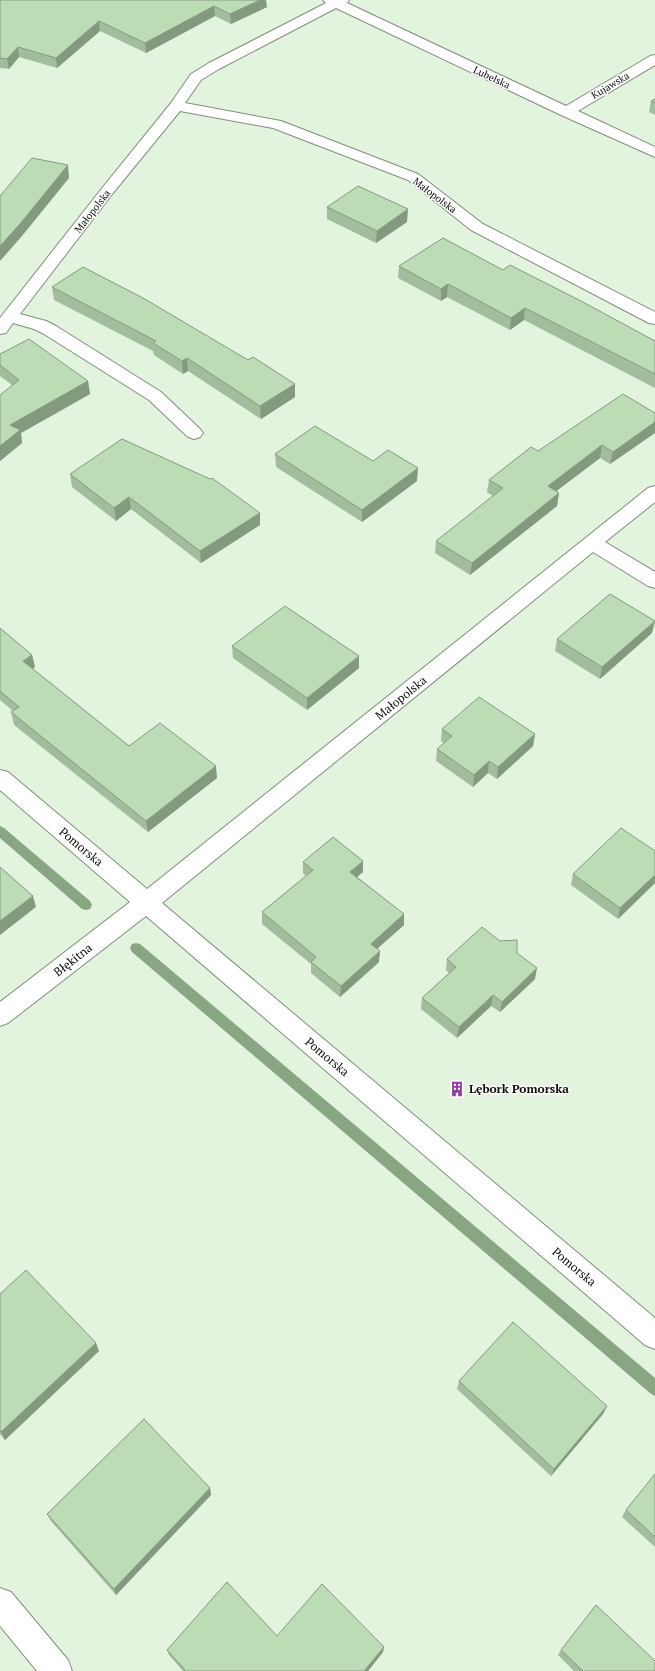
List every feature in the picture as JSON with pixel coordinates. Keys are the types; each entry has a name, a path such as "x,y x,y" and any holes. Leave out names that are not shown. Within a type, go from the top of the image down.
{"street":[{"name":"Małopolska","path":"5,323 108,190 176,106 196,78 214,66 336,1"},
{"name":"Lubelska","path":"336,1 566,112 655,153"},
{"name":"Kujawska","path":"566,112 655,59"},
{"name":"Małopolska","path":"176,106 276,124 413,177 477,227 655,318"},
{"name":"Małopolska","path":"5,323 40,325 63,338 155,396 194,433"},
{"name":"Małopolska","path":"146,903 655,492"},
{"path":"592,543 655,581"},
{"name":"Pomorska","path":"0,778 655,1336"},
{"name":"Błękitna","path":"0,1016 146,903"},
{"path":"0,1603 57,1671"}],"building":[{"path":"0,0 260,0 230,14 214,6 145,43 99,21 56,58 18,47 7,59 0,58"},
{"path":"32,158 68,165 0,246 0,196"},
{"path":"358,186 408,209 377,231 327,207"},
{"path":"443,238 503,270 510,265 655,341 655,374 525,308 511,318 448,284 441,289 399,266"},
{"path":"83,267 143,298 248,360 253,357 295,384 260,406 187,358 182,361 153,343 156,341 52,287"},
{"path":"29,339 88,381 10,425 20,430 0,446 0,395 19,380 0,365 0,354"},
{"path":"623,394 655,413 655,422 613,452 602,445 548,486 559,493 472,563 436,541 503,488 489,480 531,447 538,451"},
{"path":"315,426 373,461 388,450 418,468 362,510 275,454"},
{"path":"122,439 210,479 212,478 260,513 200,551 129,497 114,508 70,474"},
{"path":"610,594 655,621 602,667 557,639"},
{"path":"285,606 359,656 307,698 232,646"},
{"path":"0,628 32,655 23,661 129,746 160,723 216,766 146,821 11,712 19,707 0,691"},
{"path":"479,697 535,734 498,767 489,761 474,775 437,749 452,736 442,729"},
{"path":"621,828 655,851 655,875 620,908 573,874"},
{"path":"333,837 363,861 350,872 404,914 371,944 380,951 341,986 311,962 316,957 262,912 313,870 303,862"},
{"path":"0,867 33,896 0,921"},
{"path":"482,927 500,941 517,940 517,953 537,968 502,1002 493,995 459,1027 422,998 456,967 447,959"},
{"path":"26,1270 96,1343 1,1432 0,1294"},
{"path":"513,1322 607,1406 554,1469 459,1381"},
{"path":"144,1419 210,1488 114,1589 47,1514"},
{"path":"655,1474 655,1537 626,1510"},
{"path":"227,1582 277,1636 322,1584 384,1647 364,1671 186,1671 167,1650"},
{"path":"596,1605 655,1661 655,1671 583,1671 561,1650"}],"waterway":[{"path":"0,831 86,905"},
{"path":"136,948 655,1388"}],"place":[{"name":"Lębork Pomorska","path":"457,1089"}]}
